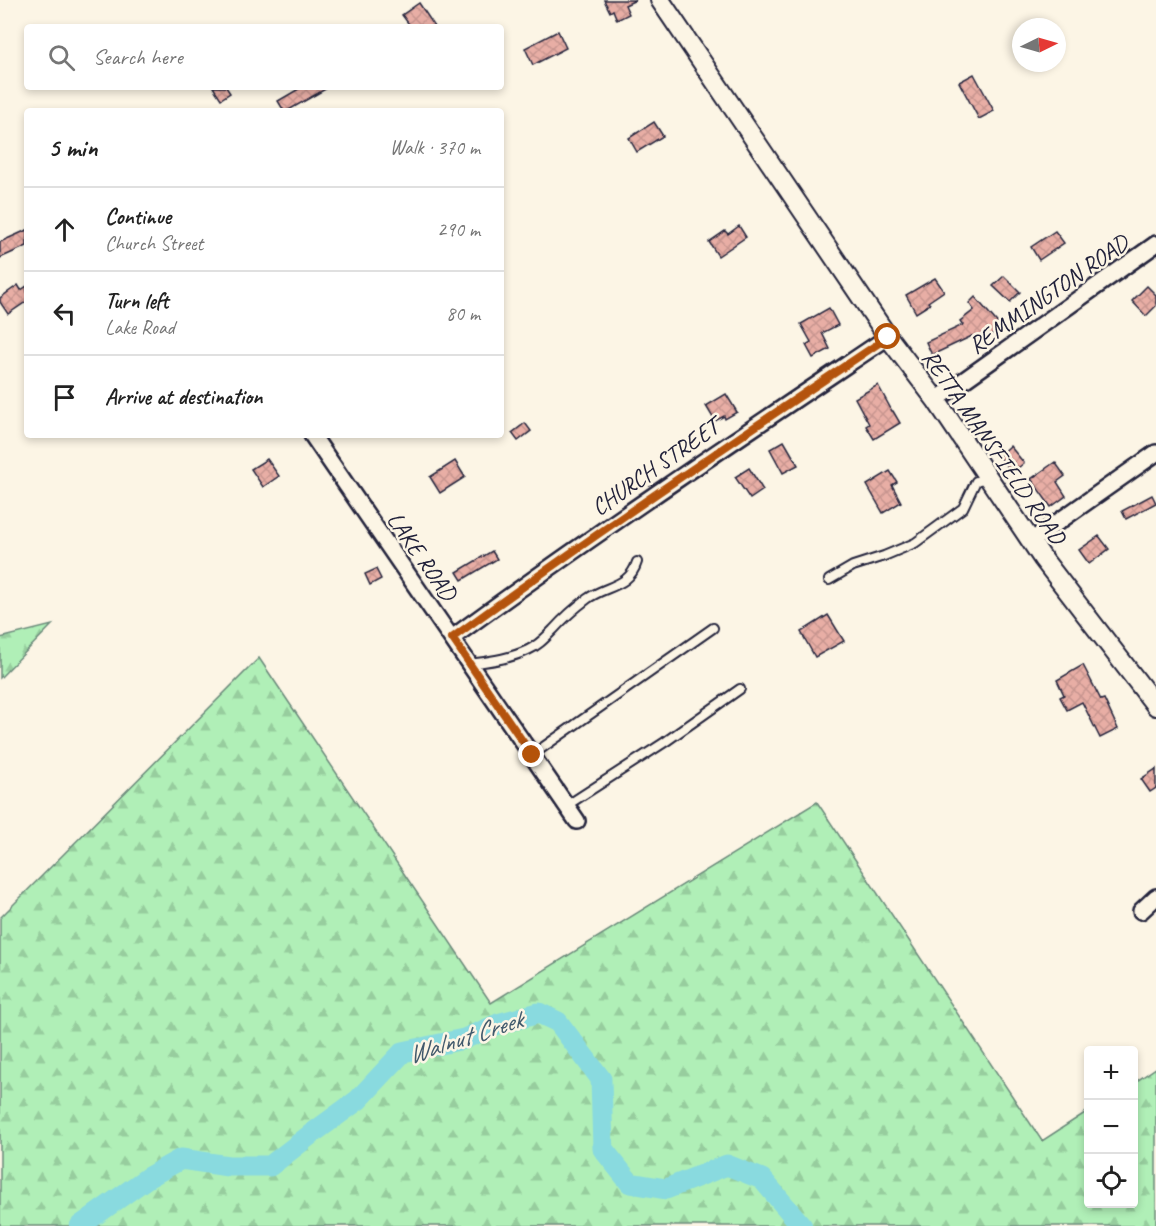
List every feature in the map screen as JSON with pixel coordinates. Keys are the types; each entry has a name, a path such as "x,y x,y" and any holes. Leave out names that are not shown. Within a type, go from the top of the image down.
{"street":[{"name":"RETTA MANSFIELD ROAD","path":"660,0 888,337 936,400 1031,541 1156,706"},
{"name":"REMMINGTON ROAD","path":"936,400 1156,244"},
{"name":"CHURCH STREET","path":"452,638 517,590 698,465 888,337"},
{"name":"LAKE ROAD","path":"314,438 577,821"},
{"path":"1031,541 1156,453"},
{"path":"1141,911 1156,897"}],"lane":[{"path":"829,580 853,566 915,543 963,508 976,481 988,477"},
{"path":"470,664 515,656 541,643 588,598 625,580 634,571 637,562"},
{"path":"532,755 713,628"},
{"path":"566,806 665,742 740,689"}],"green space":[{"path":"52,625 0,678 0,638"},
{"path":"259,658 491,1003 817,802 1042,1141 1084,1114 1084,1208 1138,1208 1138,1080 1156,1068 1156,1226 0,1226 0,918"}],"building":[{"path":"604,0 636,0 625,5 629,14 617,20 613,10 610,12"},
{"path":"419,3 433,24 409,24 402,15"},
{"path":"558,31 566,48 533,65 525,48"},
{"path":"974,74 994,111 979,119 959,82"},
{"path":"215,90 228,90 230,93 221,99"},
{"path":"297,90 324,90 292,108 282,108 278,101"},
{"path":"654,122 663,136 637,152 629,138"},
{"path":"739,226 746,237 718,256 709,242 725,231 728,234"},
{"path":"24,231 24,247 0,258 0,242"},
{"path":"1055,231 1064,243 1039,260 1031,247"},
{"path":"1004,276 1020,292 1010,302 993,286"},
{"path":"935,278 944,291 916,313 906,295"},
{"path":"18,285 21,290 24,288 24,303 8,314 0,298"},
{"path":"1147,286 1156,295 1156,306 1146,316 1132,301"},
{"path":"975,297 1001,327 979,344 972,336 932,355 926,342 963,325 960,321 974,310 969,303"},
{"path":"829,308 838,325 822,333 830,349 813,358 806,345 811,342 801,324"},
{"path":"878,385 900,423 874,439 855,398"},
{"path":"726,394 737,412 725,419 724,416 715,421 706,406"},
{"path":"525,423 531,431 518,441 512,433"},
{"path":"784,441 798,465 783,473 770,449"},
{"path":"1010,446 1024,463 1012,473 999,456"},
{"path":"267,459 279,476 263,487 251,469"},
{"path":"455,461 465,477 440,493 430,477"},
{"path":"1055,462 1065,476 1057,482 1066,496 1051,507 1031,479"},
{"path":"749,468 763,490 750,499 735,477"},
{"path":"890,471 897,482 892,485 901,502 883,513 867,485"},
{"path":"1152,495 1156,503 1126,519 1122,511"},
{"path":"1099,536 1109,549 1089,564 1079,550"},
{"path":"492,551 497,559 462,580 457,572"},
{"path":"376,569 381,579 370,585 365,574"},
{"path":"828,615 844,641 815,657 801,632"},
{"path":"1083,665 1101,700 1104,699 1118,729 1100,738 1082,702 1067,710 1060,697 1064,695 1057,680"},
{"path":"1156,769 1156,788 1150,792 1141,779"}],"waterway":[{"name":"Walnut Creek","path":"80,1226 147,1178 181,1159 228,1166 270,1166 358,1100 403,1052 464,1039 498,1024 539,1013 558,1022 601,1079 603,1149 630,1183 666,1189 727,1165 762,1179 802,1226"}],"route":[{"path":"532,755 452,638 517,590 698,465 888,337"}]}
